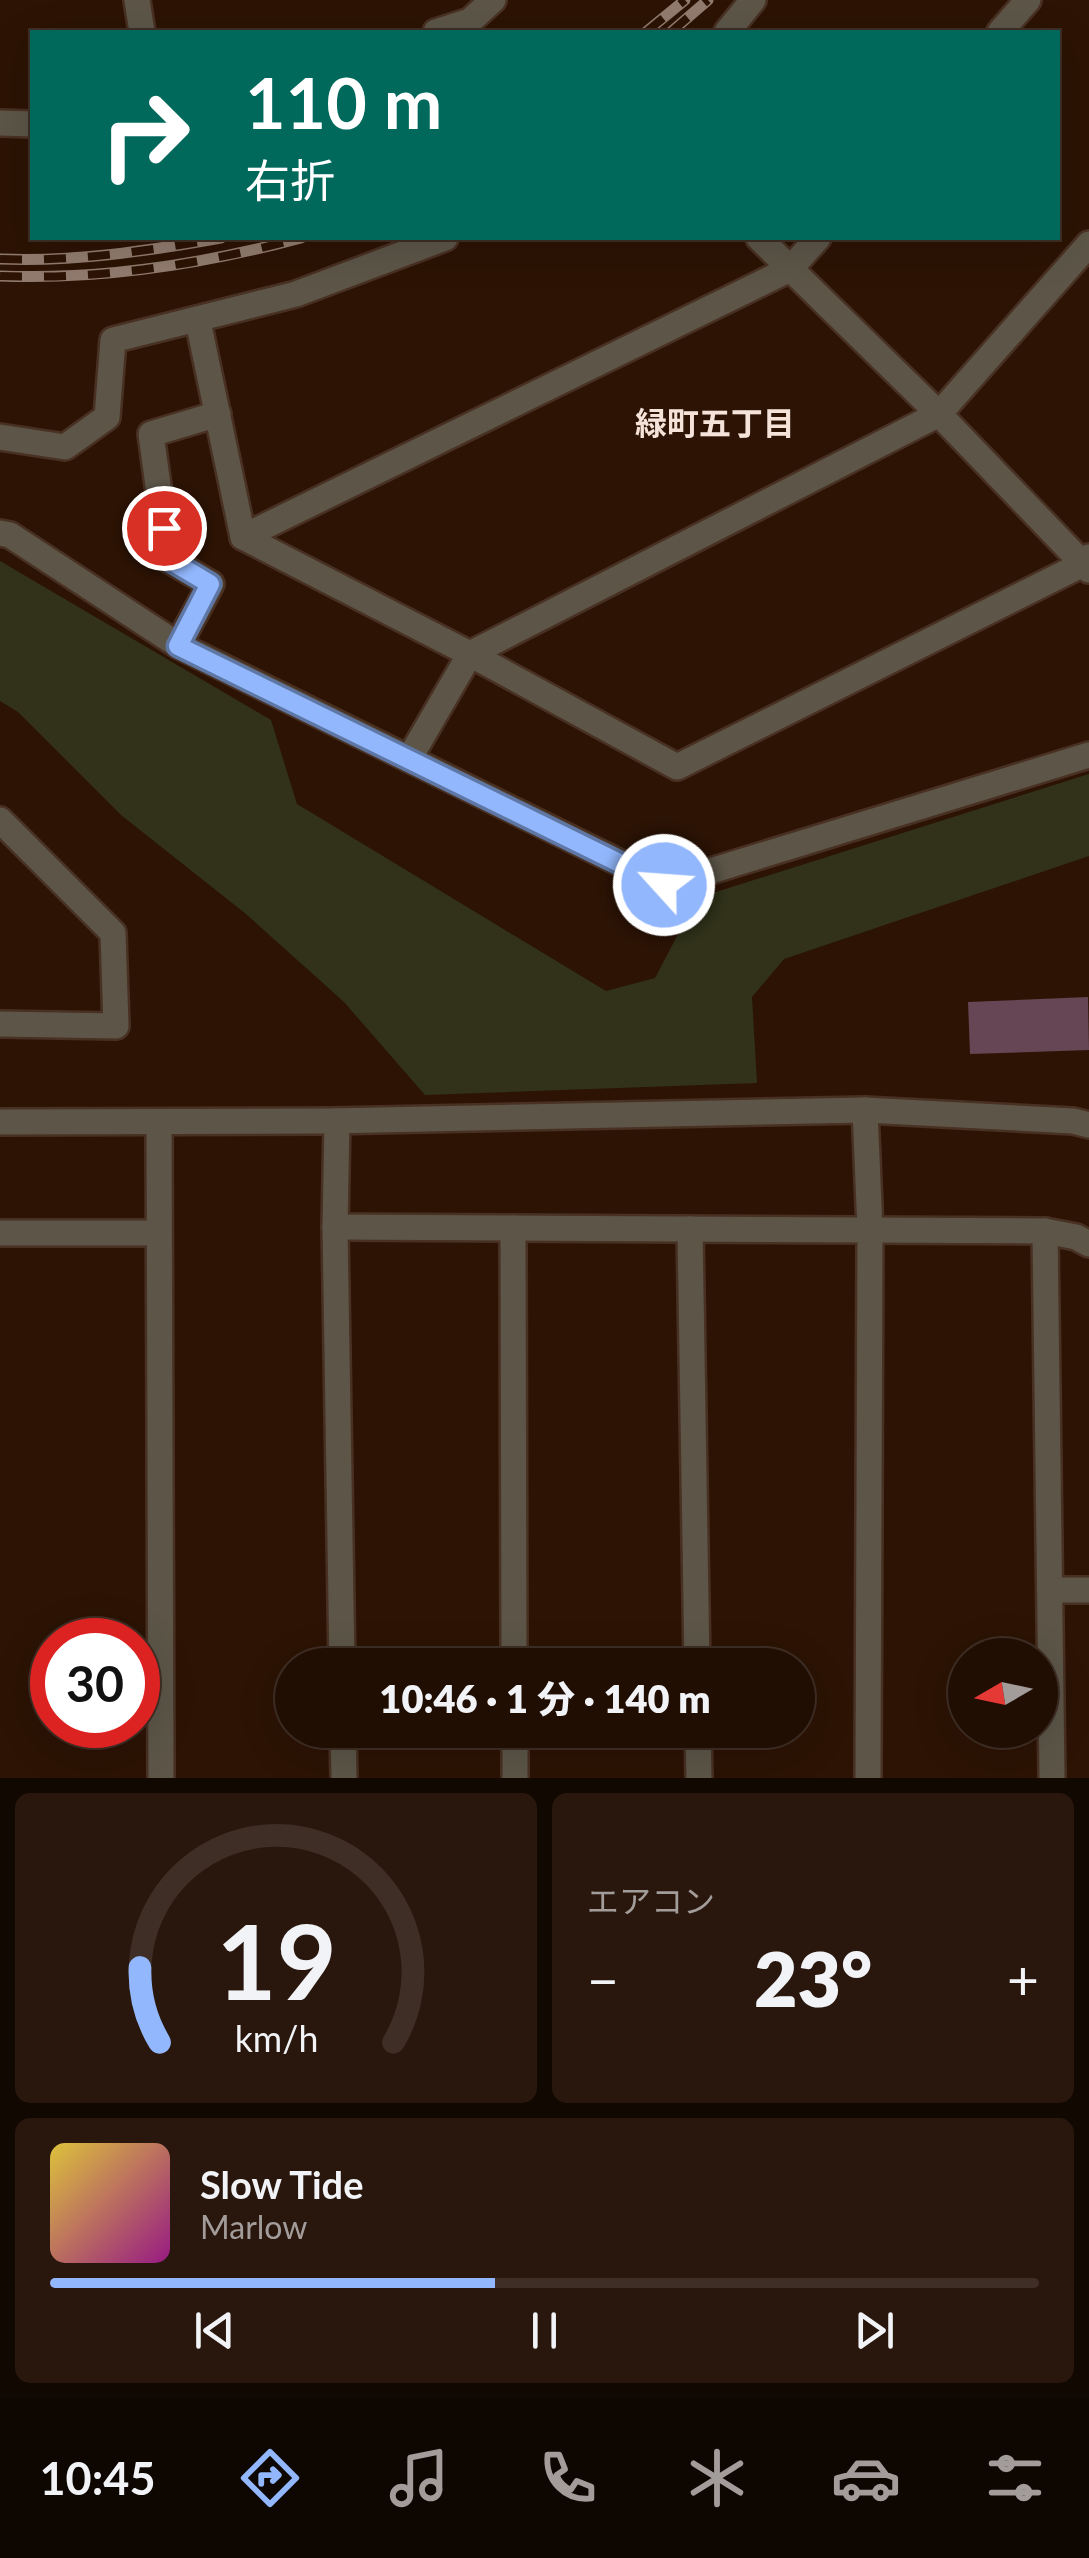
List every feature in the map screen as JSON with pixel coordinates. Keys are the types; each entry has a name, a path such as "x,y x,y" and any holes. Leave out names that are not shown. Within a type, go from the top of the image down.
{"street":[{"path":"137,0 142,30"},
{"path":"439,30 464,10 493,0"},
{"path":"728,30 753,0"},
{"path":"1002,30 1028,0"},
{"path":"0,123 30,124"},
{"path":"0,437 65,447 108,417 113,340 296,294 440,240"},
{"path":"243,537 677,767 1087,564 761,240"},
{"path":"243,537 790,269 816,240"},
{"path":"408,759 470,654 939,414 1089,244"},
{"path":"198,320 243,537"},
{"path":"178,646 210,584 168,559 151,434 218,414"},
{"path":"0,533 10,535 178,646 664,885 1089,755"},
{"path":"0,820 113,933 116,1026 0,1024"},
{"path":"865,1110 870,1230 868,1778"},
{"path":"0,1122 865,1110 1089,1124"},
{"path":"337,1120 342,1648"},
{"path":"160,1122 161,1778"},
{"path":"335,1228 1045,1231 1076,1237 1089,1244"},
{"path":"513,1228 514,1648"},
{"path":"690,1230 697,1648"},
{"path":"1045,1231 1052,1778"},
{"path":"0,1233 158,1233"},
{"path":"1050,1590 1089,1590"},
{"path":"343,1748 344,1778"},
{"path":"514,1748 515,1778"},
{"path":"698,1748 699,1778"}],"green space":[{"path":"0,561 271,720 297,804 606,991 655,978 697,898 1089,774 1089,856 784,959 752,997 757,1083 425,1095 344,1002 246,914 121,815 18,712 0,701"}],"shaded area":[{"path":"1088,997 1089,1050 970,1054 968,1002"}],"railway":[{"path":"648,30 685,0"},
{"path":"673,30 708,0"},
{"path":"0,259 111,255 209,240"},
{"path":"0,276 114,273 292,240"}],"district":[{"name":"緑町五丁目","path":"715,424"}],"route":[{"path":"164,528 168,559 210,584 178,646 664,885"}]}
